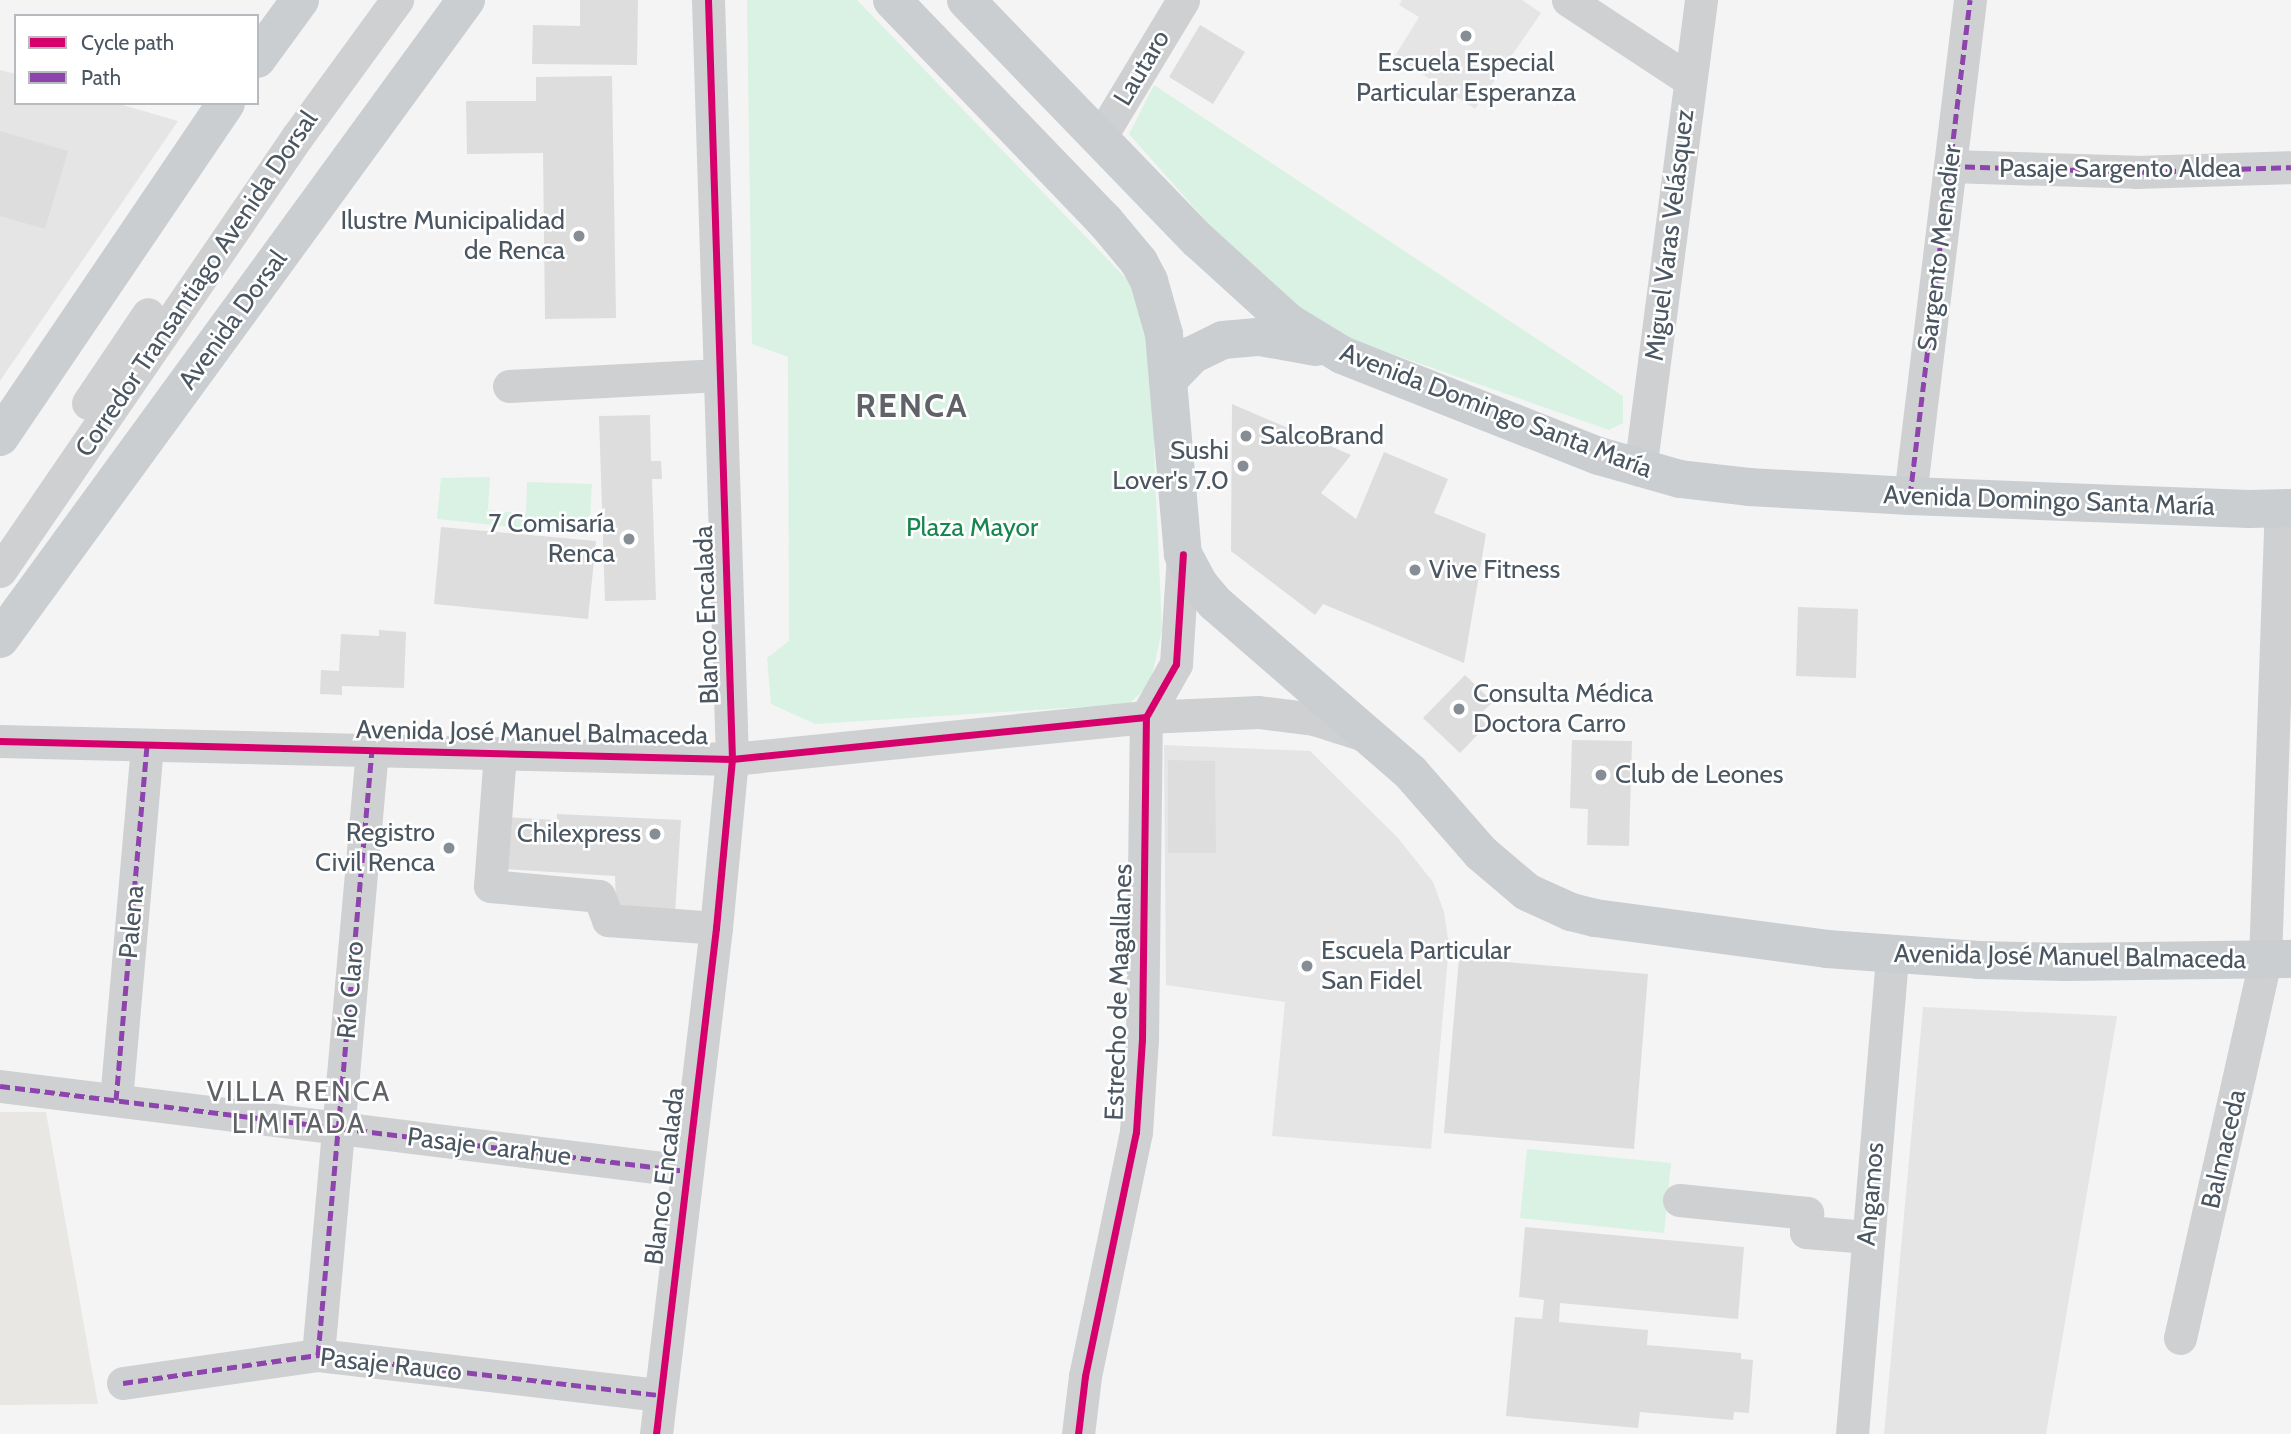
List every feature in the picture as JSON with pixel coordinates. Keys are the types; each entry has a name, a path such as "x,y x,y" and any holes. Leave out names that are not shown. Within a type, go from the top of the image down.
{"main road":[{"path":"259,56 300,0"},
{"name":"Avenida Dorsal","path":"0,639 466,0"},
{"path":"892,0 1104,220 1139,262 1158,305 1168,380"},
{"name":"Avenida Domingo Santa María","path":"966,0 1242,283 1288,322 1342,355 1640,470 1714,484 1910,496 2286,508"},
{"path":"0,436 225,105"},
{"path":"1168,380 1179,366 1199,350 1223,340 1241,337 1283,340 1342,355"},
{"name":"Avenida José Manuel Balmaceda","path":"1168,380 1183,554 1199,584 1215,603 1375,739 1432,793 1480,853 1502,874 1549,903 1583,915 1640,925 1892,955 2053,962 2278,960"}],"street":[{"name":"Corredor Transantiago Avenida Dorsal","path":"0,533 119,355 375,0"},
{"name":"Corredor Transantiago Avenida Dorsal","path":"0,571 297,136 397,0"},
{"name":"Blanco Encalada","path":"656,1434 716,928 732,760 708,0"},
{"name":"Lautaro","path":"1101,136 1184,0"},
{"path":"1568,0 1690,80"},
{"name":"Miguel Varas Velásquez","path":"1640,470 1701,0"},
{"name":"Sargento Menadier","path":"1910,496 1970,0"},
{"name":"Pasaje Sargento Aldea","path":"1950,166 2136,173 2291,167"},
{"path":"509,386 720,375"},
{"name":"Balmaceda","path":"2180,1338 2278,960 2286,508"},
{"name":"Estrecho de Magallanes","path":"1078,1434 1085,1376 1137,1119 1142,1041 1146,717 1176,664 1183,554"},
{"name":"Avenida José Manuel Balmaceda","path":"0,741 732,760 1146,717 1258,712 1286,714 1345,727 1375,739"},
{"name":"Palena","path":"116,1100 147,745"},
{"name":"Río Claro","path":"317,1355 340,1128 372,750"},
{"path":"500,753 490,886 599,896 608,920 716,928"},
{"name":"Angamos","path":"1852,1434 1892,955"},
{"name":"Pasaje Carahue","path":"0,1086 686,1171"},
{"path":"1679,1200 1807,1213 1806,1232 1868,1237"},
{"name":"Pasaje Rauco","path":"123,1383 317,1355 660,1395"}],"shaded area":[{"name":"Escuela Especial Particular Esperanza","path":"1402,0 1522,0 1541,13 1475,109 1395,56 1419,17 1399,5"},
{"path":"0,70 14,74 14,105 123,105 178,121 0,381"},
{"name":"Escuela Particular San Fidel","path":"1164,745 1310,751 1398,838 1433,882 1444,912 1449,946 1431,1149 1272,1136 1285,1002 1166,985"},
{"path":"1923,1007 2117,1016 2046,1434 1884,1434"},
{"path":"0,1112 46,1112 98,1404 0,1405"}],"green space":[{"name":"Plaza Mayor","path":"747,0 857,0 1145,298 1156,361 1154,451 1162,630 1150,684 1129,704 815,724 771,704 767,658 789,641 788,357 752,344"},
{"path":"1154,85 1623,396 1623,423 1609,430 1327,331 1275,299 1129,134"},
{"path":"490,477 488,510 526,514 527,482 592,484 589,535 437,519 441,478"},
{"path":"1527,1149 1671,1163 1664,1233 1520,1218"}],"building":[{"path":"580,0 638,0 637,65 532,64 533,25 580,26"},
{"path":"1200,25 1245,52 1213,104 1169,77"},
{"name":"Ilustre Municipalidad de Renca","path":"612,76 616,318 545,319 543,153 467,154 466,101 536,101 536,77"},
{"path":"0,131 68,151 45,229 0,216"},
{"path":"1232,404 1351,455 1321,493 1356,519 1384,452 1448,479 1434,513 1486,534 1464,663 1323,604 1315,615 1231,551"},
{"name":"7 Comisaría Renca","path":"650,415 651,461 661,461 662,479 652,479 656,600 605,601 599,416"},
{"path":"441,527 596,541 588,619 434,604"},
{"path":"1798,607 1858,609 1856,678 1796,676"},
{"path":"379,630 406,632 404,688 342,686 342,695 320,694 321,670 339,671 341,634 379,636"},
{"name":"Consulta Médica Doctora Carro","path":"1465,675 1493,702 1478,716 1487,725 1460,753 1423,718"},
{"name":"Club de Leones","path":"1572,740 1632,741 1629,846 1587,845 1588,809 1570,808"},
{"path":"1168,760 1215,761 1216,853 1168,853"},
{"path":"557,814 681,820 675,913 616,904 615,876 502,869 505,817 557,820"},
{"path":"1459,958 1648,974 1634,1149 1444,1133"},
{"path":"1525,1227 1744,1247 1738,1319 1560,1303 1559,1322 1648,1330 1647,1345 1741,1353 1741,1359 1753,1360 1749,1413 1734,1412 1733,1420 1640,1412 1638,1428 1506,1416 1515,1317 1542,1319 1544,1300 1519,1297"}],"marked path":[{"path":"1910,496 1970,0"},
{"path":"1950,166 2136,172 2291,167"},
{"path":"116,1100 147,745"},
{"path":"318,1355 372,750"},
{"path":"0,1086 686,1171"},
{"path":"123,1383 318,1355 660,1395"}],"cycle path":[{"path":"656,1434 716,928 732,759 708,0"},
{"path":"1078,1434 1085,1376 1136,1132 1142,1040 1146,717 1176,664 1183,554"},
{"path":"0,741 732,759 1146,717"}],"place":[{"name":"Escuela Especial Particular Esperanza","path":"1466,36"},
{"name":"Ilustre Municipalidad de Renca","path":"579,236"},
{"name":"SalcoBrand","path":"1246,436"},
{"name":"Sushi Lover's 7.0","path":"1243,466"},
{"name":"7 Comisaría Renca","path":"629,539"},
{"name":"Vive Fitness","path":"1415,570"},
{"name":"Consulta Médica Doctora Carro","path":"1459,709"},
{"name":"Club de Leones","path":"1601,775"},
{"name":"Chilexpress","path":"655,834"},
{"name":"Registro Civil Renca","path":"449,848"},
{"name":"Escuela Particular San Fidel","path":"1307,966"}],"district":[{"name":"RENCA","path":"912,406"},
{"name":"VILLA RENCA LIMITADA","path":"299,1107"}]}
